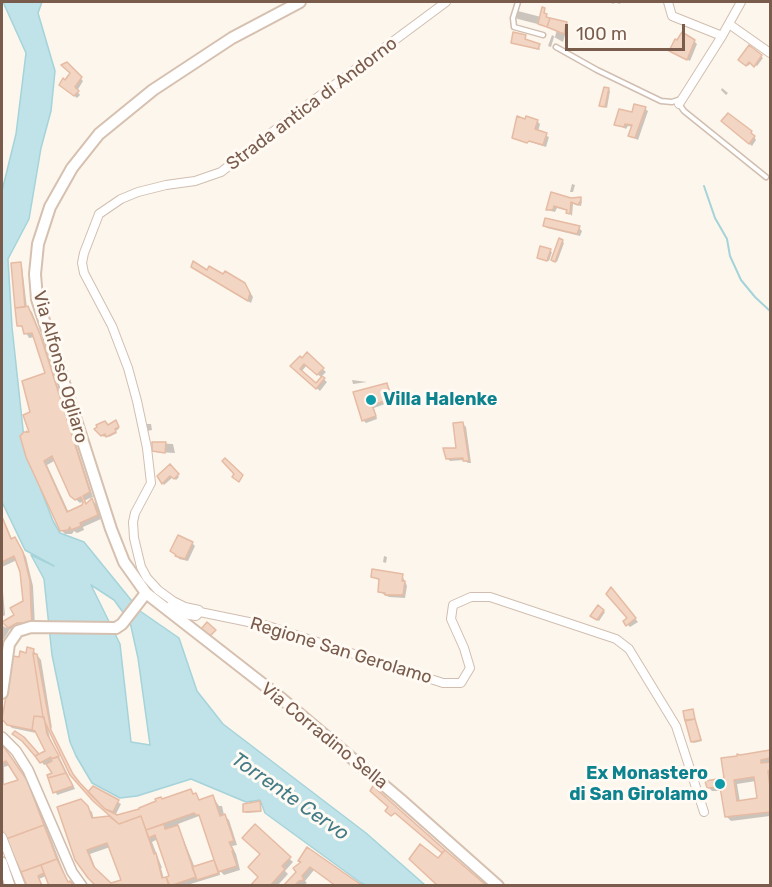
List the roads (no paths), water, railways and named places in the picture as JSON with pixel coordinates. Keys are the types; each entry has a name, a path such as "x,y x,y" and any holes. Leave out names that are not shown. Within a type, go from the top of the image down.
{"main road":[{"name":"Via Alfonso Ogliaro","path":"144,597 124,562 111,529 37,299 35,274 38,244 50,207 72,168 99,134 153,90 232,38 300,2"},
{"name":"Via Corradino Sella","path":"144,597 156,601 282,699 498,885"},
{"path":"2,693 9,644 18,631 32,627 117,628 144,597"}],"street":[{"name":"Strada antica di Andorno","path":"197,611 185,607 158,590 141,567 134,538 133,522 135,513 151,483 147,448 128,368 112,326 84,273 82,263 99,214 121,199 138,192 195,181 221,172 446,2"},
{"path":"668,2 672,16 722,36"},
{"path":"680,101 741,2"},
{"path":"729,24 771,53"},
{"name":"Regione San Gerolamo","path":"197,611 268,626 443,683 461,683 470,668 451,619 453,605 471,597 490,597 616,639 629,649 676,726 704,812"},
{"path":"156,601 189,615 196,616 197,611"},
{"path":"2,737 16,751 28,770 72,872 82,885"},
{"path":"2,837 21,885"},
{"path":"2,862 10,885"}],"lane":[{"path":"518,2 513,18 514,27 543,35"},
{"path":"556,47 661,101 680,101 684,111 766,177"}],"water":[{"name":"Torrente Cervo","path":"3,2 42,2 38,13 55,71 51,111 41,148 29,219 8,259 12,327 25,448 53,521 60,533 84,542 140,611 179,638 197,691 223,724 366,833 425,885 368,886 361,883 265,813 260,800 246,802 191,779 137,796 120,798 92,783 76,756 70,742 52,655 44,579 31,555 54,566 25,550 2,502 2,191 16,134 26,53","holes":["91,585 114,600 130,622 138,658 150,745 131,742 120,644"]}],"waterway":[{"path":"704,186 715,218 727,239 730,256 741,280 770,311"}],"place":[{"name":"Villa Halenke","path":"371,400"},
{"name":"Ex Monastero di San Girolamo","path":"720,784"}]}
